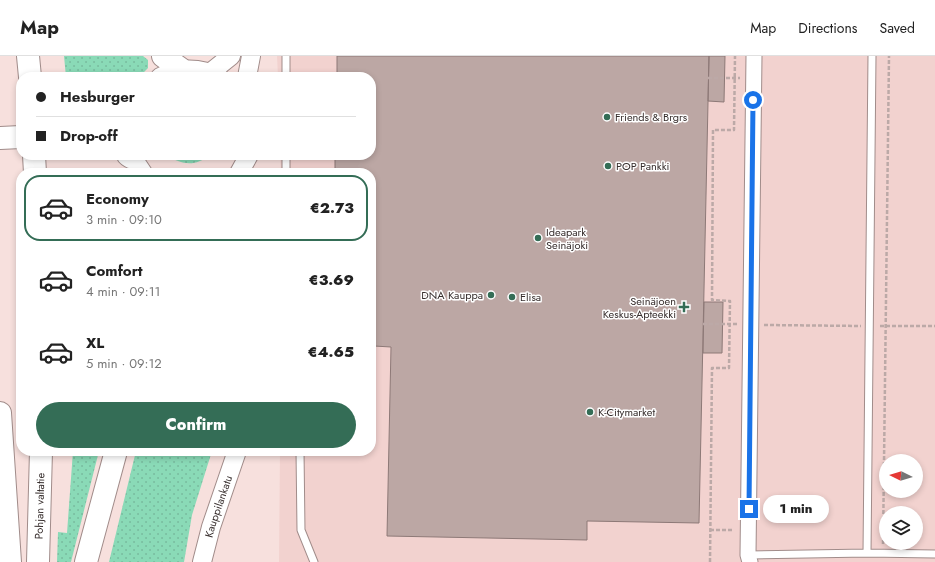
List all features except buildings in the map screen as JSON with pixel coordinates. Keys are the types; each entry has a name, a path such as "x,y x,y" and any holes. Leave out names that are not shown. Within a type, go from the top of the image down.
{"main road":[{"path":"28,56 30,72"},
{"path":"163,56 181,69"},
{"path":"0,138 16,137"},
{"path":"0,413 10,562"},
{"name":"Pohjan valtatie","path":"38,562 41,456"},
{"path":"86,562 115,456"}],"street":[{"path":"218,72 231,56"},
{"path":"248,72 251,56"},
{"path":"748,560 754,56"},
{"path":"170,72 181,69 198,72"},
{"name":"Kauppilankatu","path":"202,562 211,527 235,456"}],"lane":[{"path":"286,56 286,72"},
{"path":"867,553 872,56"},
{"path":"300,456 301,530 314,562"},
{"path":"748,560 867,553 935,554"}],"path":[{"path":"710,562 712,368 729,368 730,324 730,301 712,300 713,130 734,130 735,56"},
{"path":"883,553 889,56"},
{"path":"708,78 754,78"},
{"path":"703,324 935,326"}],"shaded area":[{"path":"277,56 935,56 935,562 279,562 280,456 376,456 376,168 281,168 280,160 376,160 376,72 278,72"}],"green space":[{"path":"64,56 143,56 148,60 148,68 144,72 66,72"},
{"path":"176,160 202,160 194,163 183,163"},
{"path":"73,456 98,456 71,562 57,562 58,532 67,533"},
{"path":"135,456 210,456 192,515 184,562 109,562"}],"place":[{"name":"Friends & Brgrs","path":"607,117"},
{"name":"POP Pankki","path":"608,166"},
{"name":"Ideapark Seinäjoki","path":"538,238"},
{"name":"DNA Kauppa","path":"491,295"},
{"name":"Elisa","path":"512,297"},
{"name":"Seinäjoen Keskus-Apteekki","path":"684,307"},
{"name":"K-Citymarket","path":"590,412"}],"route":[{"path":"749,509 753,100"}]}
